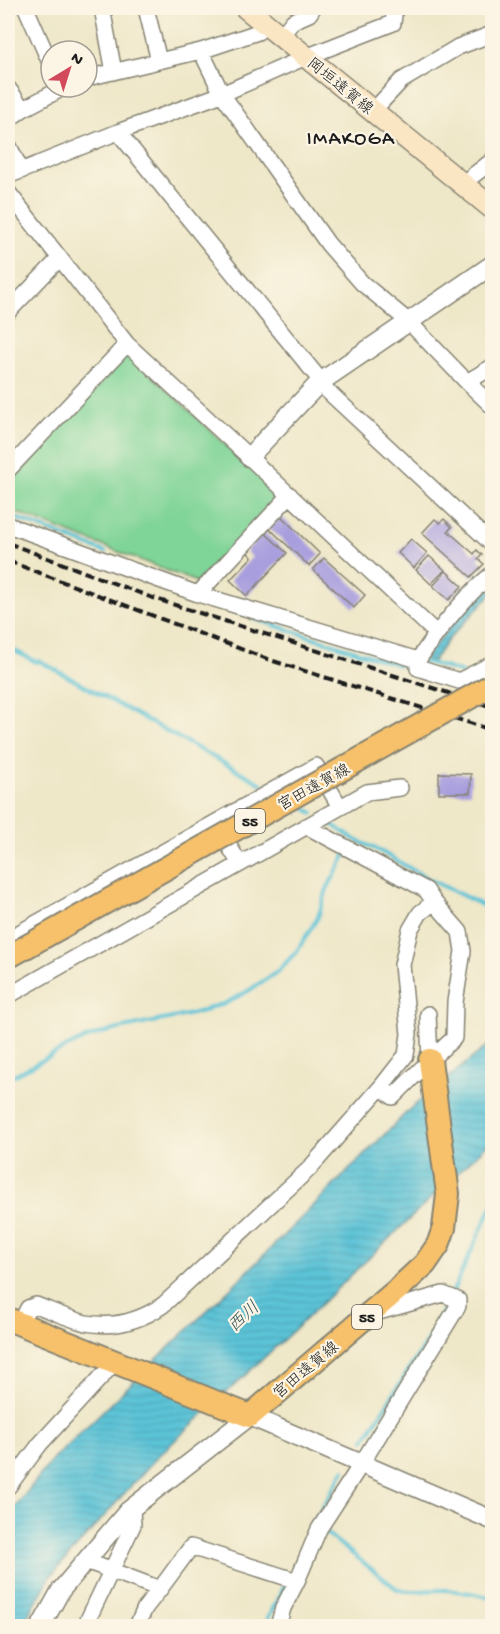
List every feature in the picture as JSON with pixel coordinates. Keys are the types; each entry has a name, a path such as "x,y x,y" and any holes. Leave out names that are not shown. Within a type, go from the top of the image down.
{"main road":[{"name":"岡垣遠賀線","path":"246,8 492,208"},
{"name":"宮田遠賀線","path":"8,957 492,685"},
{"name":"宮田遠賀線","path":"250,1416 398,1290 424,1264 438,1245 444,1228 448,1194 430,1059"},
{"path":"14,1321 250,1416"}],"street":[{"path":"26,8 40,39"},
{"path":"102,8 114,72"},
{"path":"146,8 159,61"},
{"path":"99,75 201,51 258,32 273,30 309,14 312,8"},
{"path":"8,144 14,173 222,94 306,57 393,23 395,8"},
{"path":"373,111 401,81 458,47 492,34"},
{"path":"201,51 222,94 328,244 362,283 410,322 492,406"},
{"path":"8,88 22,109"},
{"path":"8,120 22,109 41,99"},
{"path":"118,132 320,382 492,544"},
{"path":"462,184 492,161"},
{"path":"8,192 127,344 436,633"},
{"path":"8,312 59,259"},
{"path":"249,457 320,382 492,265"},
{"path":"8,470 127,344"},
{"path":"467,382 492,367"},
{"path":"198,594 290,495"},
{"path":"8,525 198,594 418,660"},
{"path":"492,574 478,585 436,633 418,660 418,668 459,681 492,664"},
{"path":"8,939 316,766 339,807"},
{"path":"8,996 367,792 400,788"},
{"path":"214,822 240,864"},
{"path":"306,826 426,890 460,932 463,951 455,1002 454,1038 393,1097 381,1087"},
{"path":"14,1321 28,1308 36,1305 85,1323 126,1323 149,1315 163,1305 309,1169 381,1087 405,1055 409,1034 402,965 410,930 420,913 434,902"},
{"path":"428,1014 430,1059"},
{"path":"280,1626 283,1608 319,1529 458,1306 458,1300 443,1294 369,1315"},
{"path":"8,1487 40,1444 115,1362"},
{"path":"41,1626 61,1590 132,1509 250,1416 492,1520"},
{"path":"85,1626 133,1525 132,1509"},
{"path":"136,1626 145,1608 191,1547 297,1581"},
{"path":"86,1562 160,1589"}],"green space":[{"path":"130,355 277,493 275,500 199,583 8,509 8,486 124,358"}],"water":[{"path":"492,583 492,593 448,640 433,661 424,659 455,621"},
{"name":"西川","path":"492,1042 492,1140 295,1329 156,1458 51,1576 22,1626 8,1626 8,1516 53,1459 243,1276 412,1107"}],"building":[{"path":"281,516 320,554 309,566 269,528"},
{"path":"435,519 440,523 444,519 452,527 448,531 474,554 477,550 482,555 478,559 484,564 471,577 422,533"},
{"path":"264,532 287,553 247,596 230,580 252,557 246,551"},
{"path":"411,539 427,553 414,568 398,553"},
{"path":"429,556 445,570 431,584 416,570"},
{"path":"324,558 365,595 354,608 313,570"},
{"path":"446,571 462,586 449,600 433,586"},
{"path":"439,773 471,774 470,793 439,793"}],"waterway":[{"path":"8,515 105,552"},
{"path":"252,618 399,665 411,664"},
{"path":"8,647 54,669 262,784"},
{"path":"422,663 427,662 463,673"},
{"path":"298,804 313,813"},
{"path":"331,824 425,877 492,910"},
{"path":"8,1078 75,1043 99,1034 207,1010 207,1008 224,1004 277,972 297,951 318,917 327,889 347,852"},
{"path":"452,1293 492,1206"},
{"path":"364,1440 434,1330 449,1300"},
{"path":"316,1520 344,1470"},
{"path":"322,1530 397,1589 451,1590 492,1598"},
{"path":"268,1626 268,1618 287,1581"}],"railway":[{"path":"8,543 150,597 492,707"},
{"path":"8,561 270,660 492,730"}],"district":[{"name":"IMAKOGA","path":"351,137"}]}
